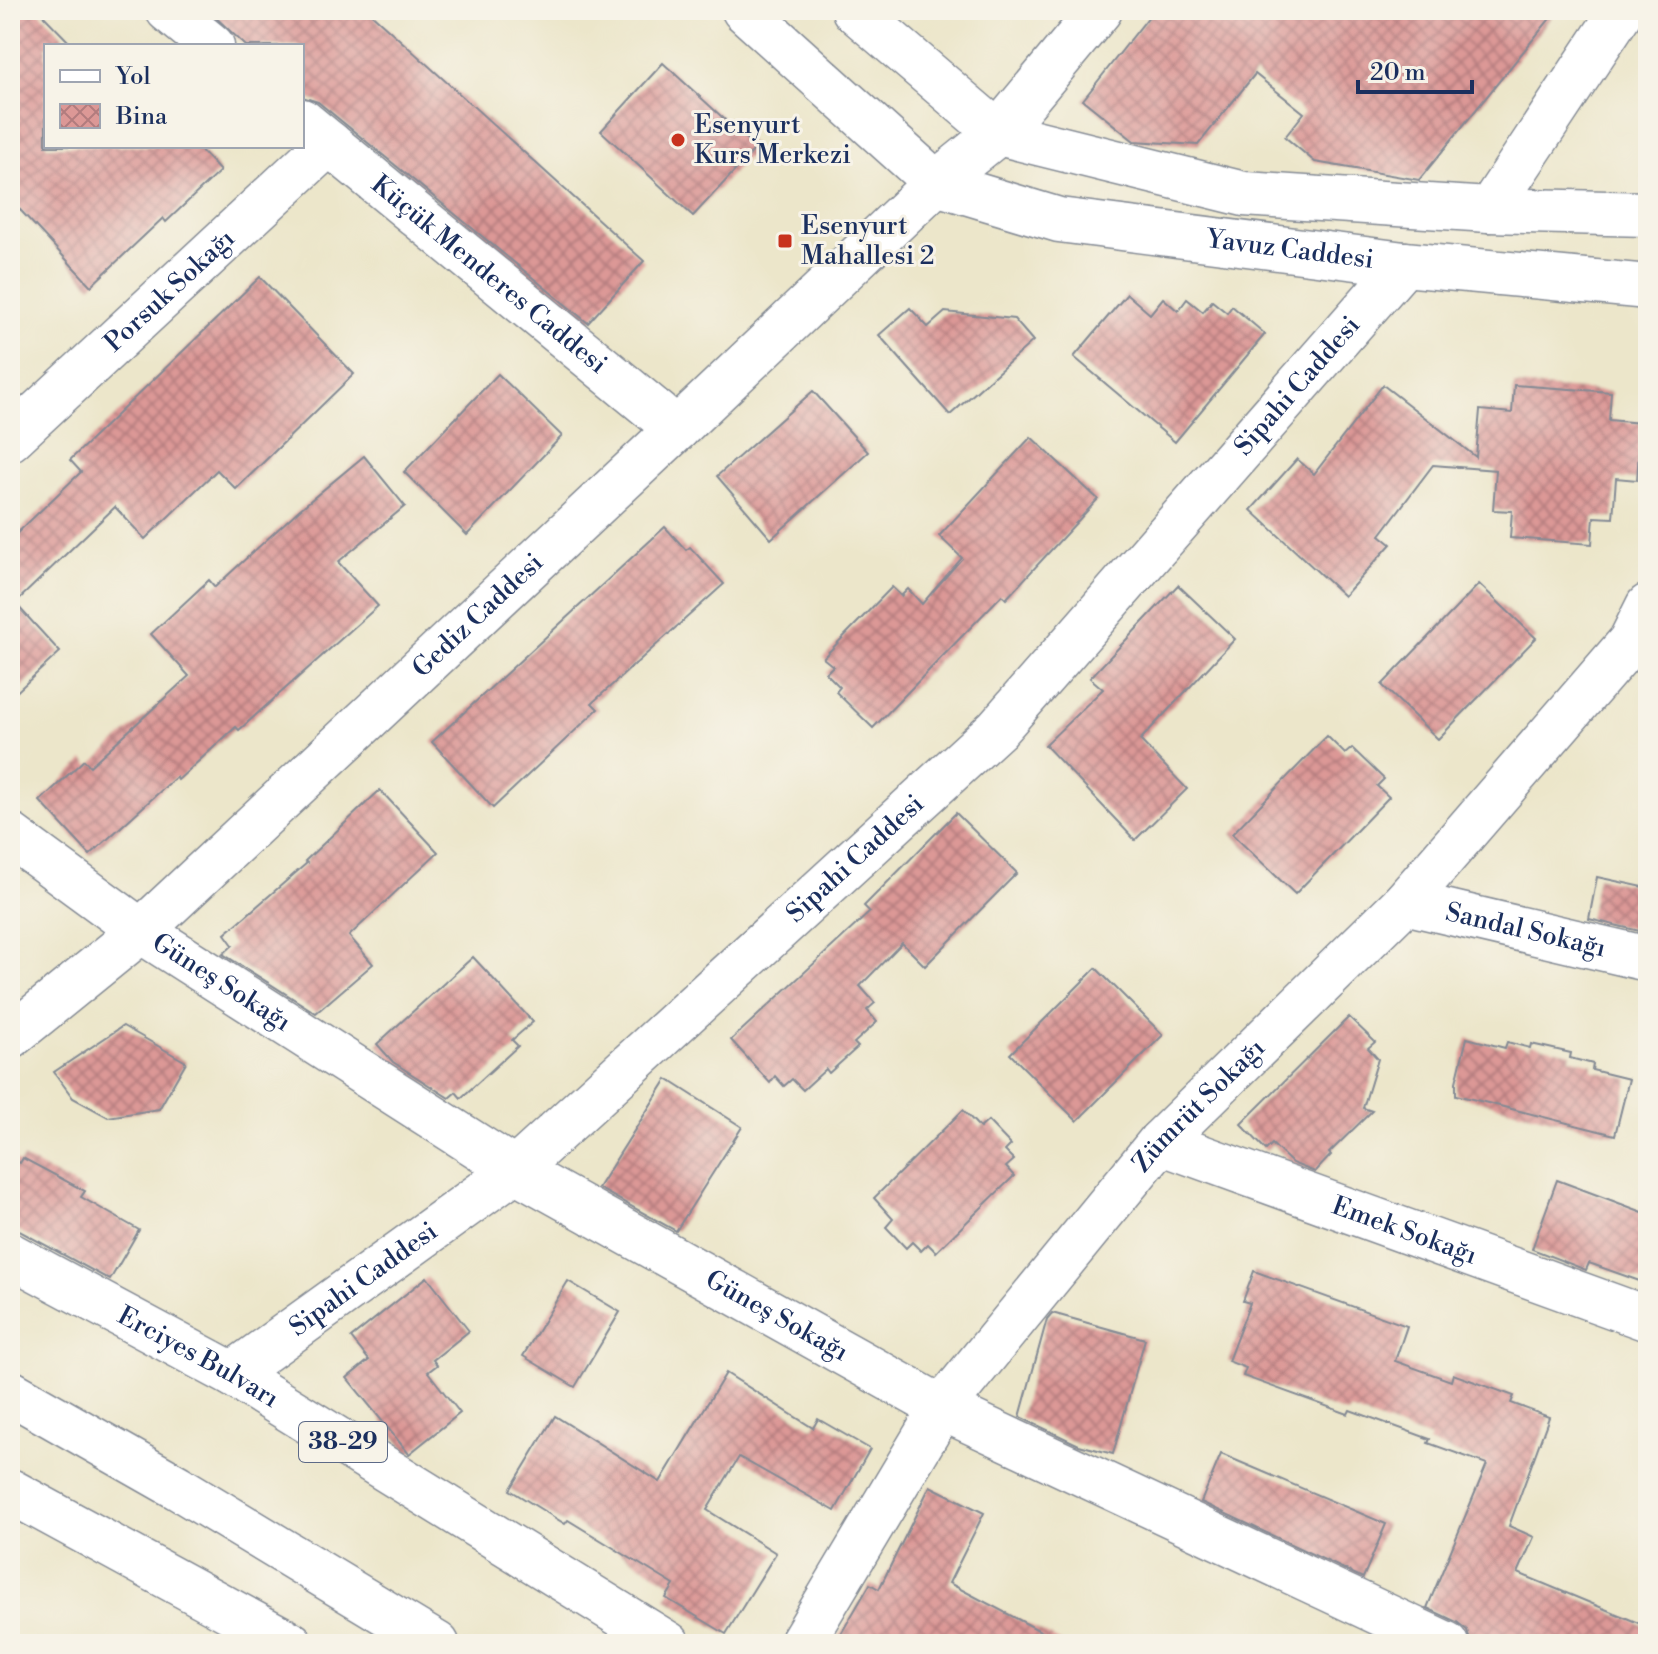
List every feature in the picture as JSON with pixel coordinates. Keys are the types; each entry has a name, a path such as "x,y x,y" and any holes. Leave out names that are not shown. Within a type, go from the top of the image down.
{"main road":[{"path":"168,10 210,44"},
{"path":"744,10 936,183"},
{"path":"854,10 998,133"},
{"name":"Gediz Caddesi","path":"10,1037 141,931 936,183 998,133 1100,10"},
{"path":"1489,210 1622,10"},
{"name":"Küçük Menderes Caddesi","path":"315,132 677,429"},
{"name":"Yavuz Caddesi","path":"998,133 1244,194 1489,210 1648,214"},
{"name":"Porsuk Sokağı","path":"10,439 299,148"},
{"name":"Yavuz Caddesi","path":"936,183 1059,220 1404,264 1648,287"},
{"name":"Sipahi Caddesi","path":"232,1374 515,1170 997,729 1404,264"},
{"name":"Zümrüt Sokağı","path":"801,1644 942,1408 1160,1142 1405,902 1642,630"},
{"name":"Güneş Sokağı","path":"10,835 141,931 515,1170 942,1408 1446,1644"},
{"name":"Sandal Sokağı","path":"1405,902 1648,959"},
{"name":"Emek Sokağı","path":"1160,1142 1648,1319"},
{"name":"Erciyes Bulvarı","path":"10,1255 232,1374 668,1644"},
{"path":"10,1392 177,1487 437,1644"},
{"path":"10,1491 291,1644"}],"building":[{"path":"10,10 38,10 71,44 44,44 44,148 199,148 220,171 166,222 163,218 91,286 10,199"},
{"path":"208,10 367,10 644,261 588,323 318,102 304,98 304,44 244,44"},
{"path":"1154,10 1557,10 1419,180 1315,162 1285,137 1304,113 1255,74 1198,145 1134,141 1083,100"},
{"name":"Esenyurt Kurs Merkezi","path":"663,63 756,148 693,216 601,131"},
{"path":"260,277 354,374 236,489 217,470 145,539 115,507 15,603 60,652 10,698 10,540 81,472 70,460"},
{"path":"1127,294 1150,314 1163,298 1178,311 1187,299 1203,312 1212,301 1227,313 1232,306 1265,334 1175,442 1074,357"},
{"path":"910,308 928,327 945,312 1014,319 1033,341 950,415 879,335"},
{"path":"498,374 562,436 467,535 404,472"},
{"path":"1383,385 1476,457 1480,410 1512,413 1514,385 1611,392 1609,420 1641,423 1637,480 1616,478 1613,518 1594,517 1592,544 1510,538 1512,511 1493,510 1496,470 1433,465 1380,535 1391,544 1344,596 1251,510 1297,459 1314,474"},
{"path":"813,391 868,452 771,539 717,476"},
{"path":"1031,437 1098,499 1006,599 1002,595 873,728 836,692 840,687 826,673 833,666 823,658 892,587 901,596 908,589 922,604 962,558 939,536"},
{"path":"364,456 405,506 338,562 378,606 239,730 236,727 178,780 176,777 90,855 40,801 84,760 90,766 189,676 151,634 209,580 215,587"},
{"path":"665,527 686,550 690,547 724,584 592,703 598,709 493,808 432,742"},
{"path":"1479,584 1536,638 1438,739 1382,685"},
{"path":"1178,585 1235,639 1140,740 1187,789 1135,840 1045,745 1103,689 1090,678"},
{"path":"1327,736 1345,754 1352,748 1384,779 1377,786 1389,797 1295,894 1232,834"},
{"path":"380,790 438,852 349,936 373,964 316,1013 223,954 233,945 225,934 307,863 305,861"},
{"path":"956,813 1017,873 925,966 902,943 860,986 875,1003 867,1010 877,1022 854,1043 858,1047 829,1073 826,1069 803,1090 792,1079 784,1086 775,1076 770,1083 731,1040 870,912 864,906"},
{"path":"1597,877 1648,888 1648,933 1589,919"},
{"path":"473,957 533,1022 512,1040 518,1046 461,1098 456,1092 449,1098 393,1062 377,1044"},
{"path":"1096,968 1163,1035 1077,1121 1010,1054"},
{"path":"1349,1017 1375,1042 1368,1048 1378,1059 1363,1108 1372,1111 1329,1153 1331,1155 1315,1172 1292,1163 1272,1144 1266,1150 1241,1124"},
{"path":"123,1026 186,1062 159,1109 108,1117 73,1098 54,1072"},
{"path":"1467,1038 1505,1048 1507,1042 1571,1053 1570,1058 1593,1064 1592,1070 1629,1079 1615,1135 1456,1095 1456,1082"},
{"path":"667,1079 742,1127 676,1231 598,1188"},
{"path":"963,1110 980,1128 988,1121 1011,1145 1005,1151 1014,1160 1006,1167 1014,1176 936,1252 928,1244 921,1251 912,1242 906,1248 886,1227 893,1219 874,1198"},
{"path":"10,1157 20,1163 23,1158 85,1191 81,1197 139,1230 110,1280 10,1226"},
{"path":"1557,1180 1648,1214 1648,1284 1589,1263 1586,1270 1532,1249"},
{"path":"1254,1271 1407,1326 1395,1361 1451,1381 1453,1374 1514,1396 1511,1403 1549,1417 1509,1526 1534,1537 1518,1573 1648,1627 1648,1644 1471,1644 1467,1630 1427,1608 1487,1464 1350,1410 1348,1414 1243,1376 1246,1368 1228,1361 1250,1303 1243,1301"},
{"path":"427,1277 469,1331 433,1360 437,1365 428,1372 460,1413 409,1454 347,1378 369,1360 351,1338"},
{"path":"568,1281 620,1312 575,1387 523,1356"},
{"path":"1052,1313 1145,1339 1113,1454 1079,1445 1020,1417 1047,1319"},
{"path":"726,1373 813,1428 818,1419 870,1449 835,1511 739,1457 707,1510 776,1553 726,1634 666,1598 674,1585 568,1520 565,1524 510,1490 555,1416 660,1482"},
{"path":"1221,1454 1386,1524 1363,1578 1201,1502"},
{"path":"930,1486 984,1513 949,1583 1065,1644 835,1644 870,1584 879,1589"}],"place":[{"name":"Esenyurt Kurs Merkezi","path":"678,140"},
{"name":"Esenyurt Mahallesi 2","path":"785,241"}]}
